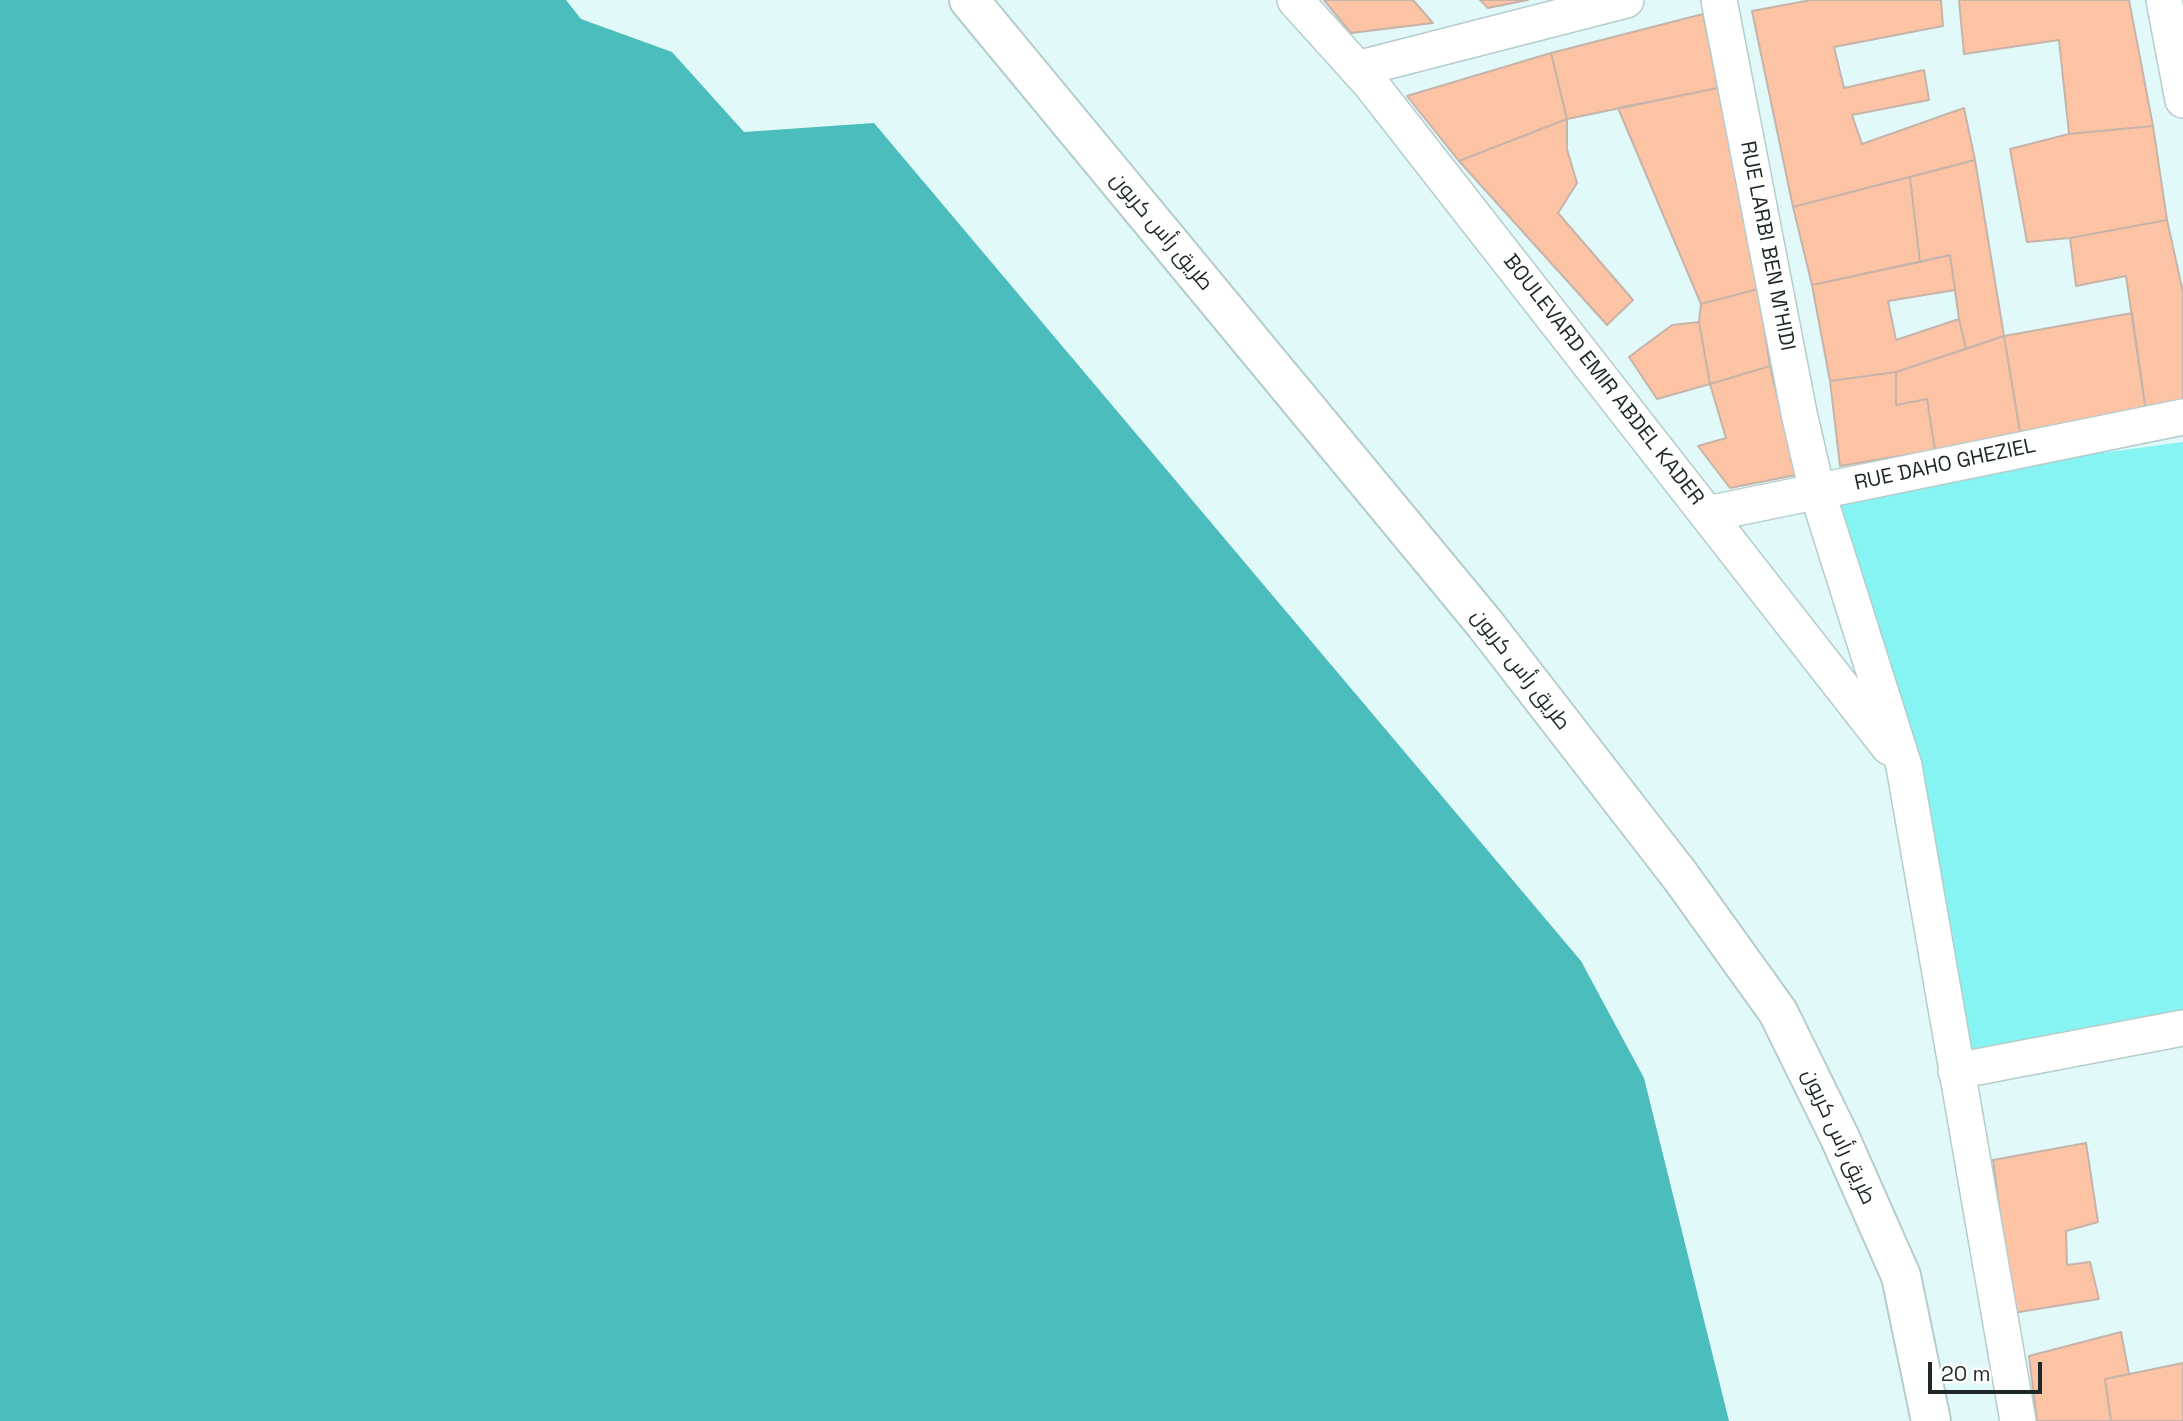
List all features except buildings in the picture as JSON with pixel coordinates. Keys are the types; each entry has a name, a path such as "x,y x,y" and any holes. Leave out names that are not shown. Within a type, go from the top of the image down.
{"main road":[{"name":"طريق رأس كربون","path":"969,0 1485,624 1681,877 1778,1012 1840,1138 1901,1276 1931,1421"}],"street":[{"name":"BOULEVARD EMIR ABDEL KADER","path":"1295,0 1357,69 1904,766"},
{"path":"1357,69 1626,0"},
{"name":"RUE LARBI BEN M'HIDI","path":"1719,0 1799,413 1817,491 1904,766 2018,1421"},
{"path":"2164,0 2183,100"},
{"name":"RUE DAHO GHEZIEL","path":"1707,514 2183,417"},
{"path":"1956,1070 2183,1028"}],"shaded area":[{"path":"0,0 566,0 581,19 672,52 744,132 874,123 1581,961 1644,1078 1729,1421 0,1421"},
{"path":"2183,442 2183,1017 1954,1059 1909,765 1817,491"}]}
